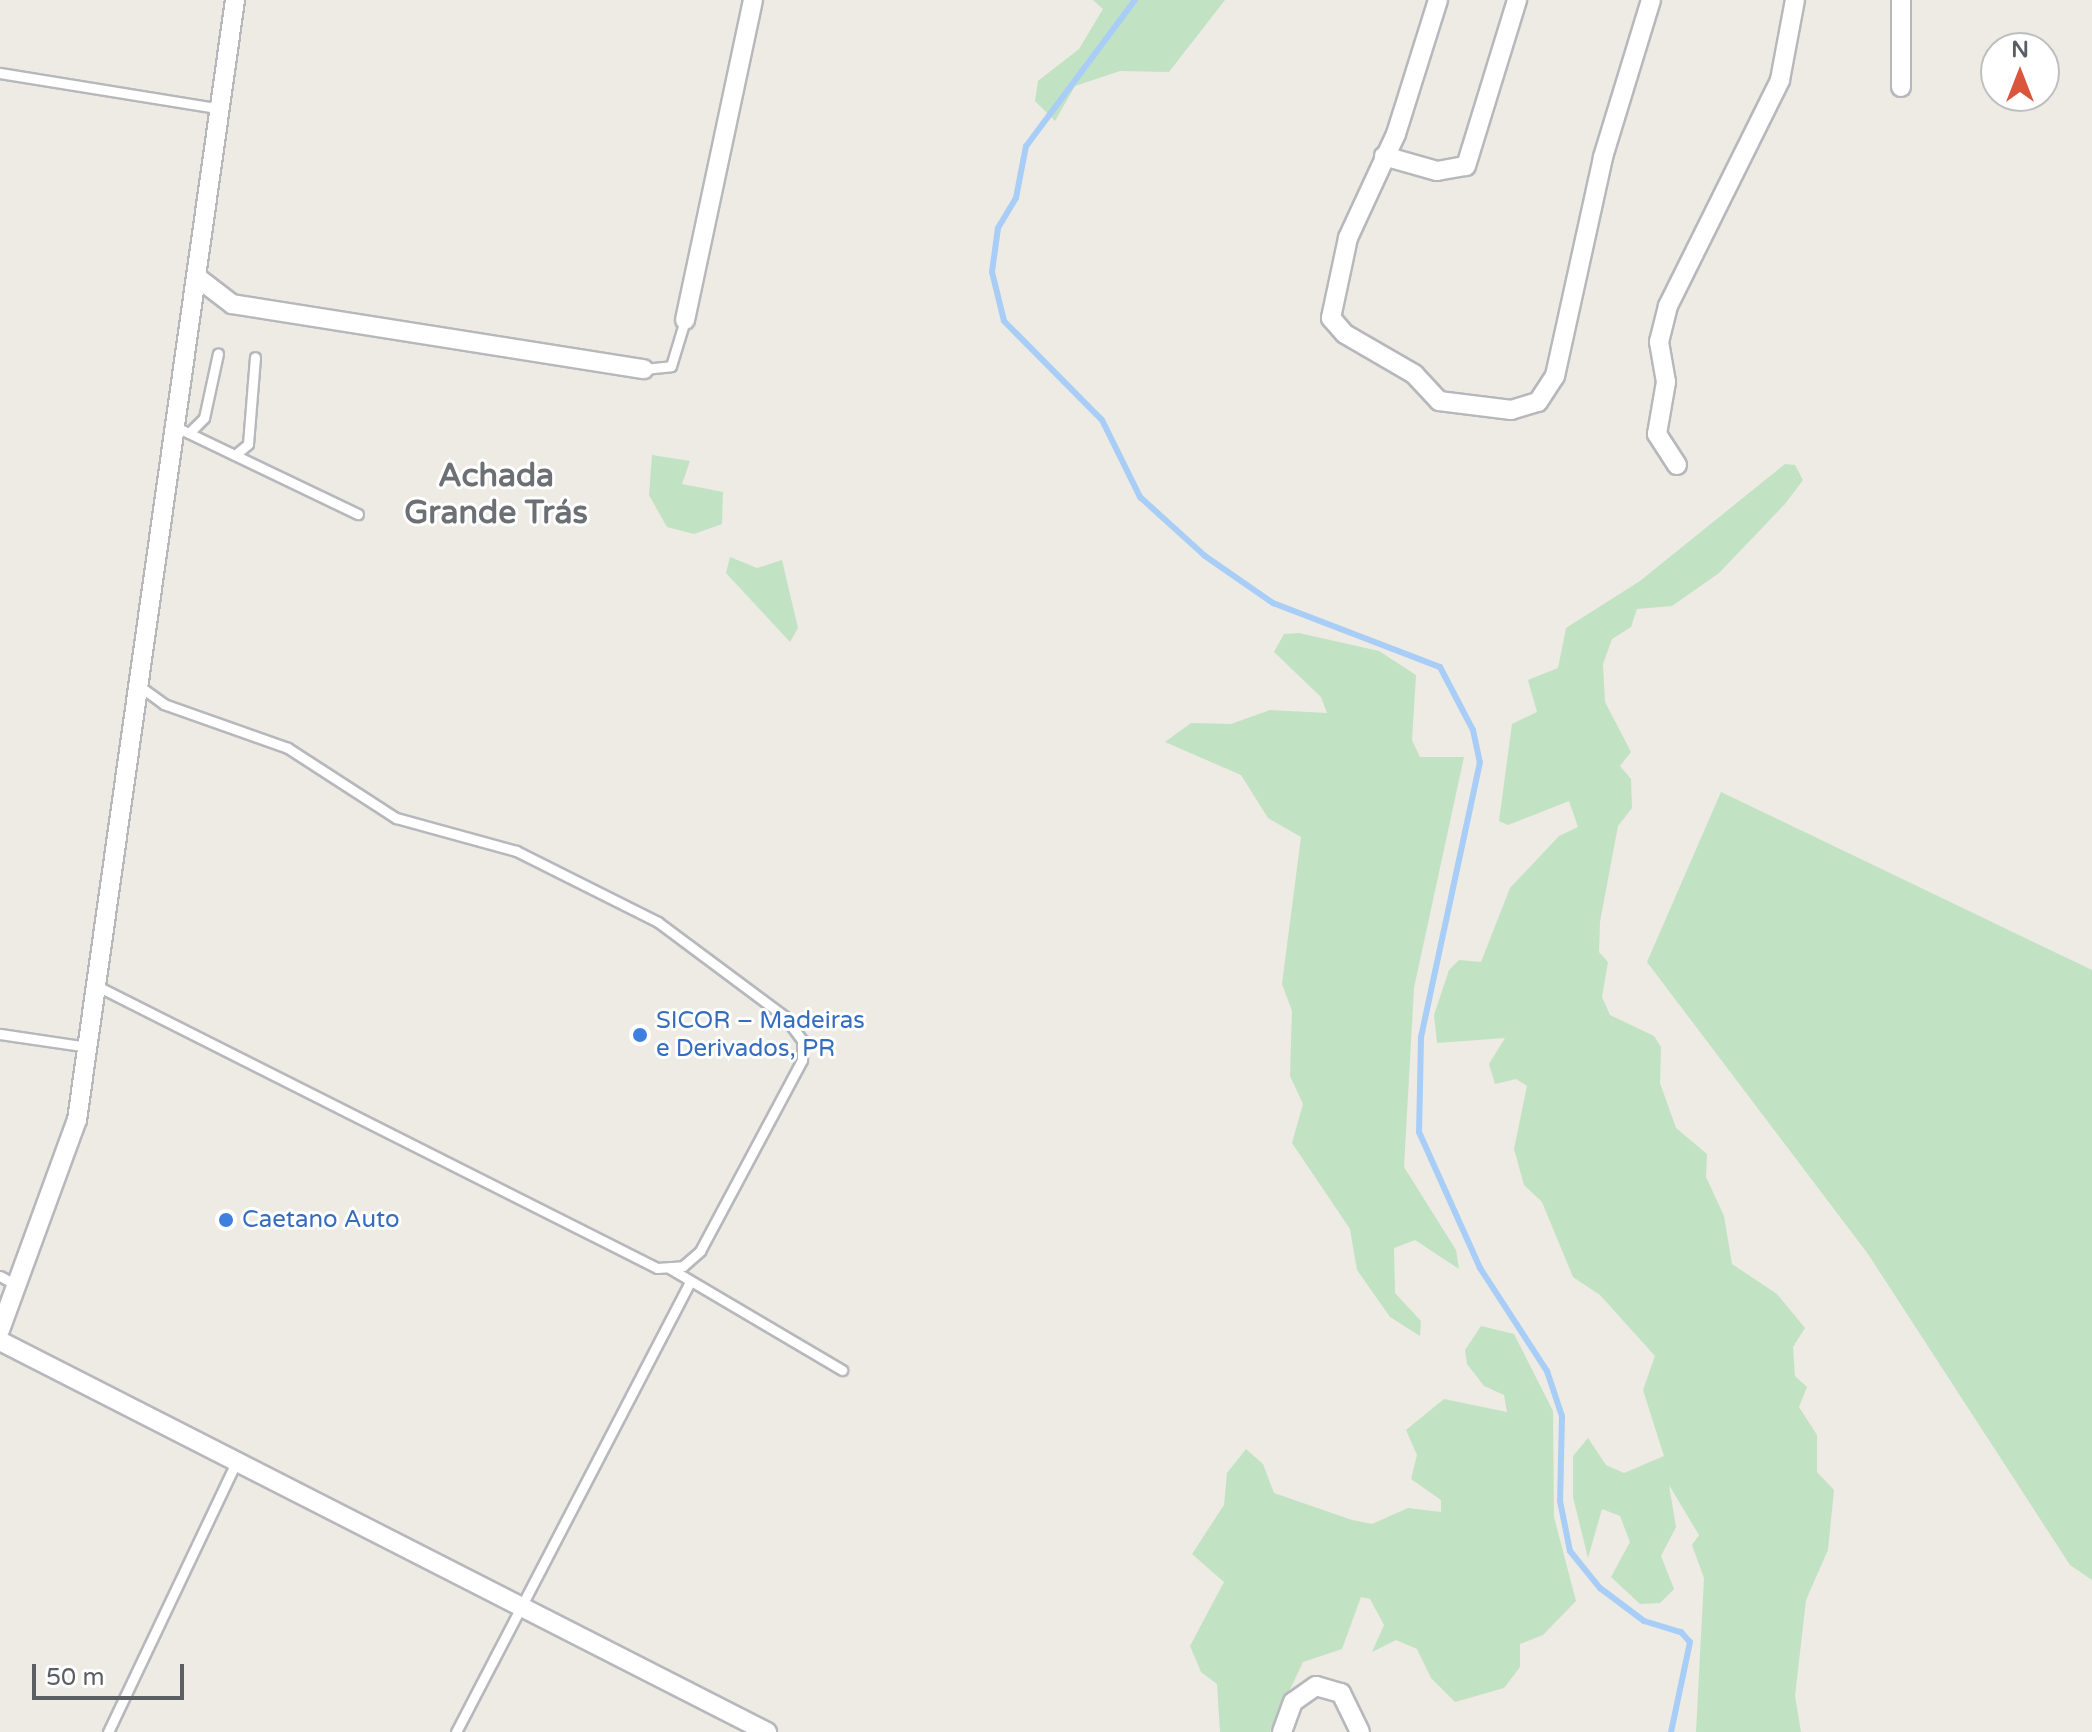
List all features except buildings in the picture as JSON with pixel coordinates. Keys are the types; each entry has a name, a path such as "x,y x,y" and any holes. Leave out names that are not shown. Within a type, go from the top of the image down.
{"street":[{"path":"0,1330 21,1287 62,1174 89,1047 94,984 135,683 182,430 217,108 235,0"},
{"path":"685,320 753,0"},
{"path":"1438,0 1384,156 1344,250 1331,305 1335,327 1403,365 1439,401 1511,410 1538,402 1562,352 1603,157 1651,0"},
{"path":"1384,156 1437,171 1466,166 1517,0"},
{"path":"1677,465 1657,434 1666,382 1659,342 1668,306 1780,80 1795,0"},
{"path":"1901,0 1901,87"},
{"path":"198,278 232,304 644,369"},
{"path":"0,1341 767,1732"},
{"path":"1282,1732 1302,1692 1331,1686 1360,1732"}],"lane":[{"path":"0,73 217,108"},
{"path":"644,369 671,366 685,320"},
{"path":"182,430 204,418 218,353"},
{"path":"235,455 248,444 255,357"},
{"path":"182,430 358,514"},
{"path":"135,683 164,704 288,748 396,818 516,851 658,922 784,1016 802,1040 802,1060 700,1251 669,1268"},
{"path":"94,984 644,1265 669,1268 842,1370"},
{"path":"0,1034 89,1047"},
{"path":"0,1276 21,1287"},
{"path":"456,1732 516,1606 690,1282"},
{"path":"108,1732 236,1463"}],"green space":[{"path":"1093,0 1225,0 1169,72 1120,71 1075,86 1055,121 1035,101 1038,81 1079,49 1103,9"},
{"path":"652,455 690,461 682,484 723,492 722,524 694,534 667,527 649,495"},
{"path":"1785,464 1795,465 1803,480 1785,504 1719,573 1672,606 1637,609 1631,627 1612,639 1603,664 1605,702 1631,752 1620,766 1631,779 1632,808 1618,826 1600,922 1599,952 1608,962 1602,997 1610,1015 1654,1036 1661,1047 1660,1083 1676,1128 1707,1154 1706,1177 1724,1216 1732,1264 1777,1294 1805,1328 1793,1347 1795,1376 1807,1387 1799,1407 1817,1435 1817,1472 1834,1490 1828,1550 1806,1600 1795,1696 1801,1732 1696,1732 1704,1578 1692,1545 1699,1535 1669,1485 1676,1527 1661,1556 1674,1589 1660,1603 1640,1604 1611,1577 1630,1542 1620,1516 1602,1509 1588,1558 1573,1497 1573,1456 1588,1438 1606,1465 1624,1473 1664,1456 1643,1390 1655,1356 1600,1295 1573,1277 1542,1202 1524,1185 1514,1149 1527,1086 1516,1079 1495,1084 1489,1064 1505,1038 1437,1043 1434,1015 1449,970 1459,960 1481,962 1510,888 1559,836 1578,827 1569,801 1508,825 1499,821 1512,724 1537,712 1528,680 1558,668 1566,628 1640,581"},
{"path":"730,557 757,568 782,560 798,628 790,642 726,573"},
{"path":"1299,633 1379,651 1416,675 1412,740 1420,757 1464,757 1414,988 1404,1167 1456,1250 1459,1269 1415,1240 1394,1248 1395,1293 1421,1321 1420,1336 1390,1317 1357,1270 1350,1229 1292,1143 1303,1104 1290,1076 1292,1011 1282,984 1301,837 1268,818 1241,775 1165,742 1191,723 1231,724 1270,710 1327,713 1321,697 1274,652 1284,634"},
{"path":"1721,792 2092,970 2092,1580 2070,1565 1868,1254 1647,962"},
{"path":"1481,1326 1514,1334 1553,1411 1554,1517 1576,1601 1543,1635 1520,1644 1520,1667 1504,1688 1455,1702 1431,1678 1417,1649 1396,1640 1372,1652 1384,1625 1370,1599 1361,1597 1342,1649 1303,1662 1270,1732 1220,1732 1217,1684 1201,1672 1190,1646 1224,1582 1192,1554 1224,1505 1227,1473 1246,1449 1263,1464 1274,1493 1352,1520 1372,1524 1408,1508 1441,1512 1441,1500 1411,1479 1417,1455 1406,1430 1444,1399 1507,1412 1504,1395 1484,1386 1467,1364 1465,1350"}],"waterway":[{"path":"1135,0 1026,146 1016,198 998,228 992,272 1004,321 1102,420 1140,497 1205,556 1273,603 1440,667 1473,730 1480,762 1421,1038 1419,1132 1480,1268 1547,1371 1562,1416 1560,1501 1570,1551 1600,1588 1644,1621 1681,1632 1690,1642 1671,1732"}],"place":[{"name":"SICOR – Madeiras e Derivados, PR","path":"640,1035"},
{"name":"Caetano Auto","path":"226,1220"}],"district":[{"name":"Achada Grande Trás","path":"496,496"}]}
